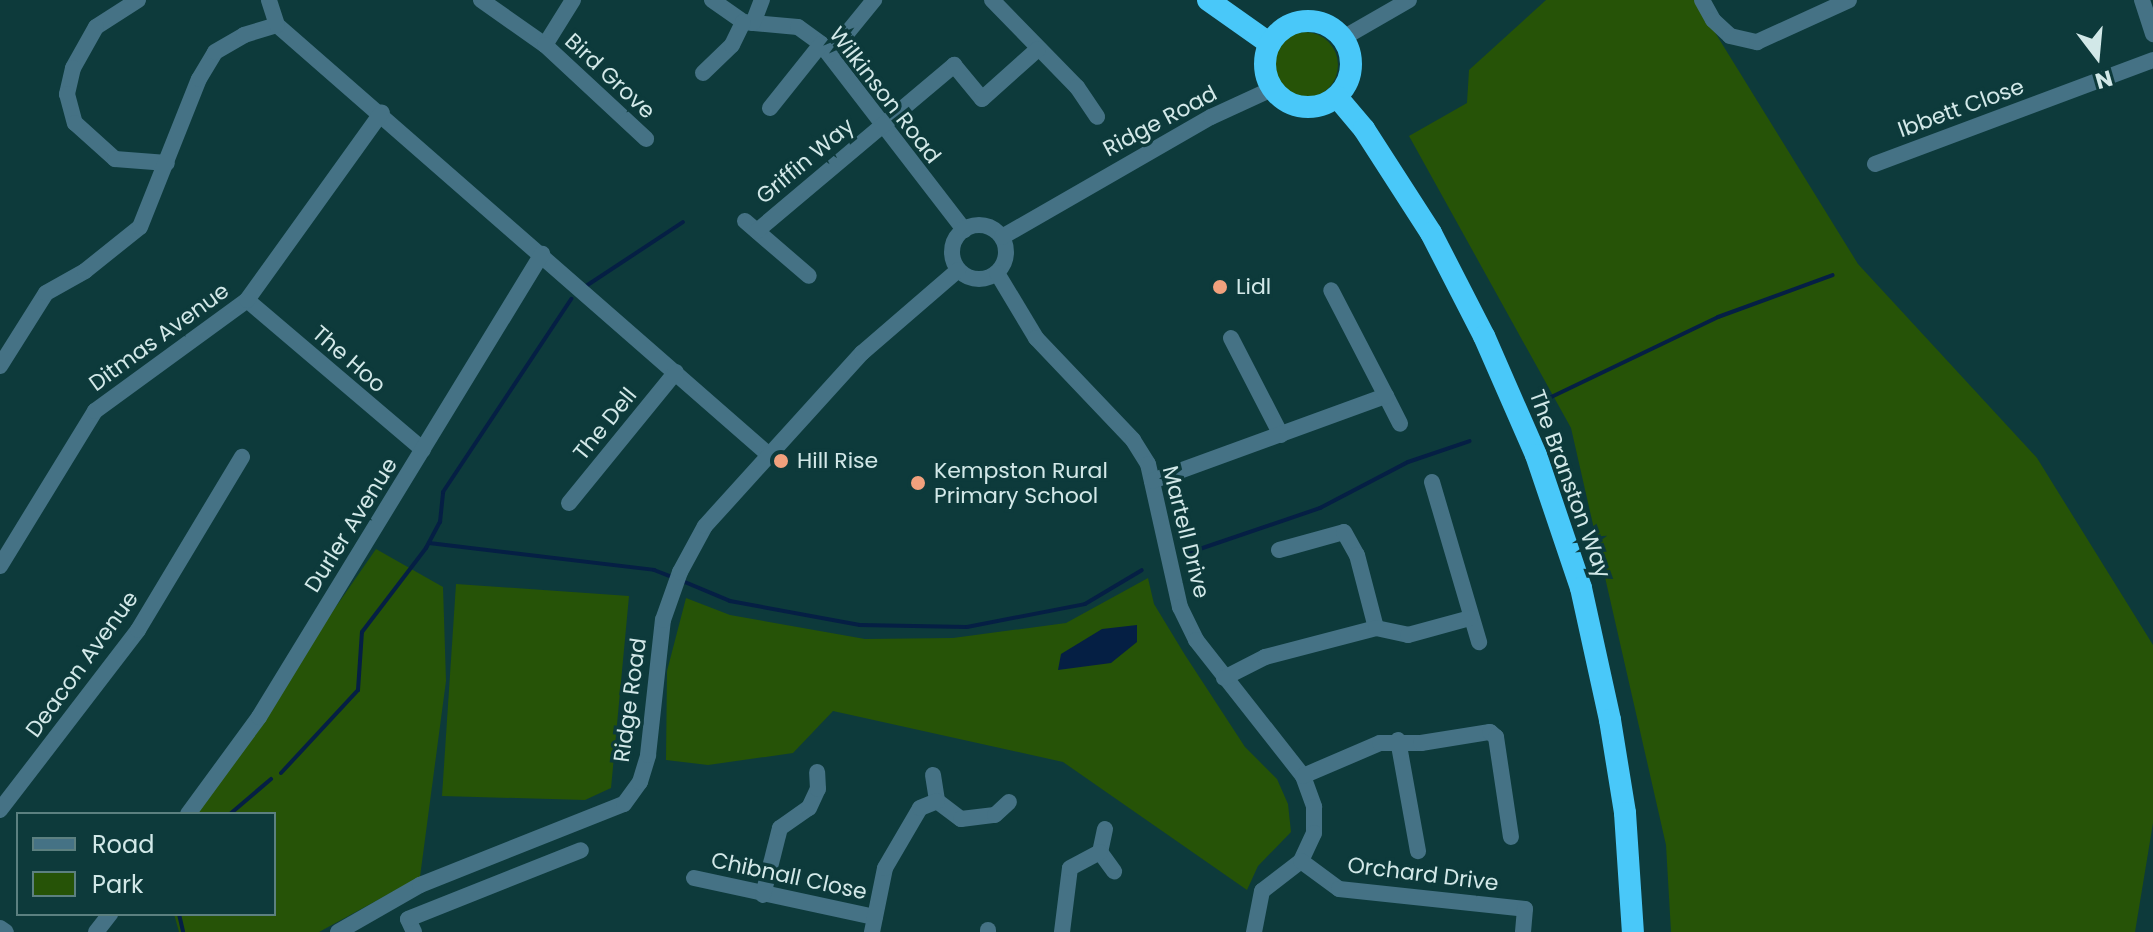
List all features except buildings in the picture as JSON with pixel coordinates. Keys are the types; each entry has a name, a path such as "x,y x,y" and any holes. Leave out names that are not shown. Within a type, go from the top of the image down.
{"highway":[{"path":"1208,0 1269,43"},
{"path":"1300,21 1322,23 1343,38 1351,70 1337,97 1304,107 1288,103 1272,89 1264,67 1269,43 1300,21"},
{"name":"The Branston Way","path":"1337,97 1364,129 1431,233 1484,336 1541,470 1581,588 1610,720 1625,813 1633,932"}],"street":[{"path":"138,0 96,27 73,68 67,94 75,123 115,159 167,163"},
{"path":"269,0 277,25 382,112 769,455"},
{"name":"Bird Grove","path":"481,0 545,45 646,139"},
{"name":"Bird Grove","path":"545,45 573,0"},
{"path":"712,0 748,22"},
{"path":"703,73 732,45 762,0"},
{"path":"770,108 874,0"},
{"path":"992,0 1077,87 1097,117"},
{"path":"1343,38 1409,0"},
{"path":"1702,0 1713,20 1730,36 1757,42 1849,0"},
{"path":"2142,0 2153,34"},
{"name":"Wilkinson Road","path":"748,22 798,27 826,49 964,230"},
{"path":"0,366 46,293 85,271 140,227 199,79 215,52 244,35 277,25"},
{"name":"Griffin Way","path":"809,276 751,226 954,65 982,99 1038,49"},
{"name":"Ibbett Close","path":"1875,164 2153,60"},
{"name":"Ridge Road","path":"1002,237 1070,195 1272,89"},
{"name":"Ditmas Avenue","path":"0,566 95,411 247,300 382,112"},
{"path":"984,225 1002,237 1006,259 997,273 980,279 958,270 953,245 964,230 984,225"},
{"name":"Durler Avenue","path":"189,812 259,717 542,254"},
{"name":"Ridge Road","path":"338,932 420,885 624,804 640,782 648,755 663,620 677,578 705,526 862,353 958,270"},
{"name":"Martell Drive","path":"997,273 1036,338 1133,440 1152,481 1180,607 1224,678 1303,776 1314,807 1314,833 1301,861"},
{"path":"1331,290 1400,424"},
{"name":"The Hoo","path":"247,300 423,450"},
{"path":"1231,338 1281,435"},
{"name":"The Dell","path":"569,503 676,372"},
{"path":"1152,481 1386,396"},
{"name":"Deacon Avenue","path":"0,810 138,630 242,457"},
{"path":"1432,482 1479,642"},
{"path":"1279,550 1344,532 1357,555 1376,628"},
{"path":"1224,678 1265,657 1376,628 1389,635 1408,635 1470,618"},
{"path":"1303,776 1398,740 1421,743 1490,732 1496,737 1511,837"},
{"path":"1398,740 1418,851"},
{"path":"763,895 780,828 809,808 818,789 817,772"},
{"path":"933,775 937,801 961,819 995,815 1009,802"},
{"path":"874,924 885,868 920,808 937,801"},
{"path":"1105,829 1100,852 1114,871"},
{"path":"414,932 408,919 581,850"},
{"path":"1062,932 1070,868 1100,852"},
{"path":"1254,932 1262,891 1301,861"},
{"name":"Orchard Drive","path":"1301,861 1339,889 1525,909 1523,932"},
{"name":"Chibnall Close","path":"694,878 874,924"},
{"path":"96,932 108,916"},
{"path":"0,928 6,932"}],"green space":[{"path":"1546,0 1695,0 1858,264 2037,458 2153,645 2153,823 2135,932 1671,932 1666,845 1571,428 1409,136 1467,103 1469,70"},
{"path":"1299,32 1311,32 1323,37 1333,47 1338,65 1336,78 1323,93 1311,98 1299,98 1287,93 1277,83 1272,71 1272,59 1277,47 1287,37"},
{"path":"376,549 443,587 446,681 420,877 319,932 179,932 175,916 276,916 276,812 193,812"},
{"path":"1148,578 1154,604 1185,655 1245,747 1277,779 1288,804 1291,832 1258,866 1247,890 1063,762 833,711 793,753 708,765 666,760 667,671 686,598 730,615 865,639 953,638 1066,623"},
{"path":"456,584 629,596 611,788 585,800 442,796"}],"water":[{"path":"1137,625 1137,642 1111,663 1058,670 1061,654 1102,629"}],"waterway":[{"path":"586,286 683,222"},
{"path":"1545,400 1718,317 1833,275"},
{"path":"281,773 358,690 362,632 426,548 440,522 443,492 571,299"},
{"path":"1185,554 1320,508 1408,462 1470,441"},
{"path":"429,543 654,570 672,577"},
{"path":"680,580 730,601 860,625 967,627 1085,604 1142,570"},
{"path":"232,812 271,779"},
{"path":"179,916 183,932"}],"place":[{"name":"Lidl","path":"1220,287"},
{"name":"Hill Rise","path":"781,461"},
{"name":"Kempston Rural Primary School","path":"918,483"}]}
